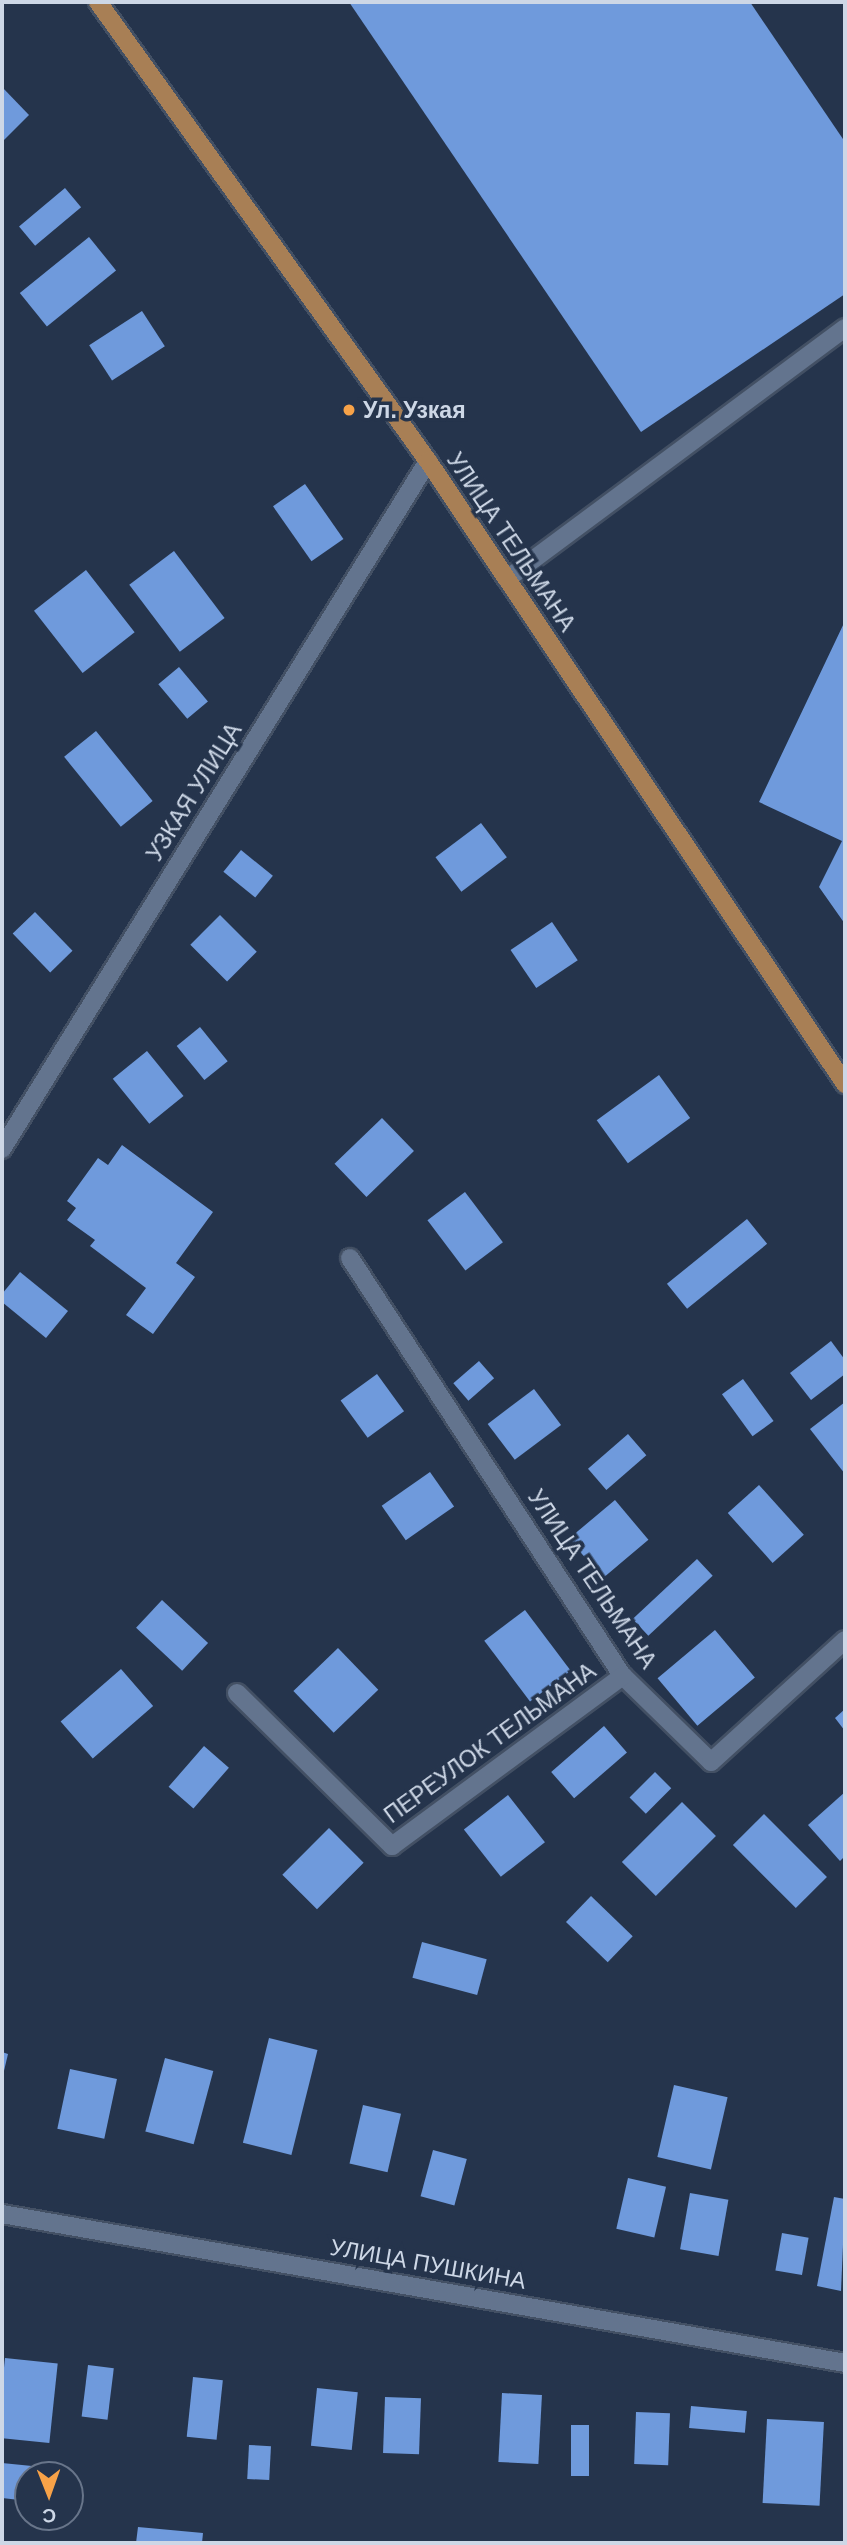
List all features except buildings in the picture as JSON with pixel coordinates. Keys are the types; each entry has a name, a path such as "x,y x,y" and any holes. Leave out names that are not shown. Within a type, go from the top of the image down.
{"main road":[{"name":"УЛИЦА ТЕЛЬМАНА","path":"98,2 428,461 845,1084"}],"street":[{"path":"507,579 845,328"},
{"name":"УЗКАЯ УЛИЦА","path":"2,1149 428,461"},
{"name":"УЛИЦА ТЕЛЬМАНА","path":"350,1258 623,1676 711,1762 845,1640"},
{"name":"ПЕРЕУЛОК ТЕЛЬМАНА","path":"237,1693 392,1846 623,1676"},
{"name":"УЛИЦА ПУШКИНА","path":"2,2214 845,2363"}],"place":[{"name":"Ул. Узкая","path":"349,410"}]}
